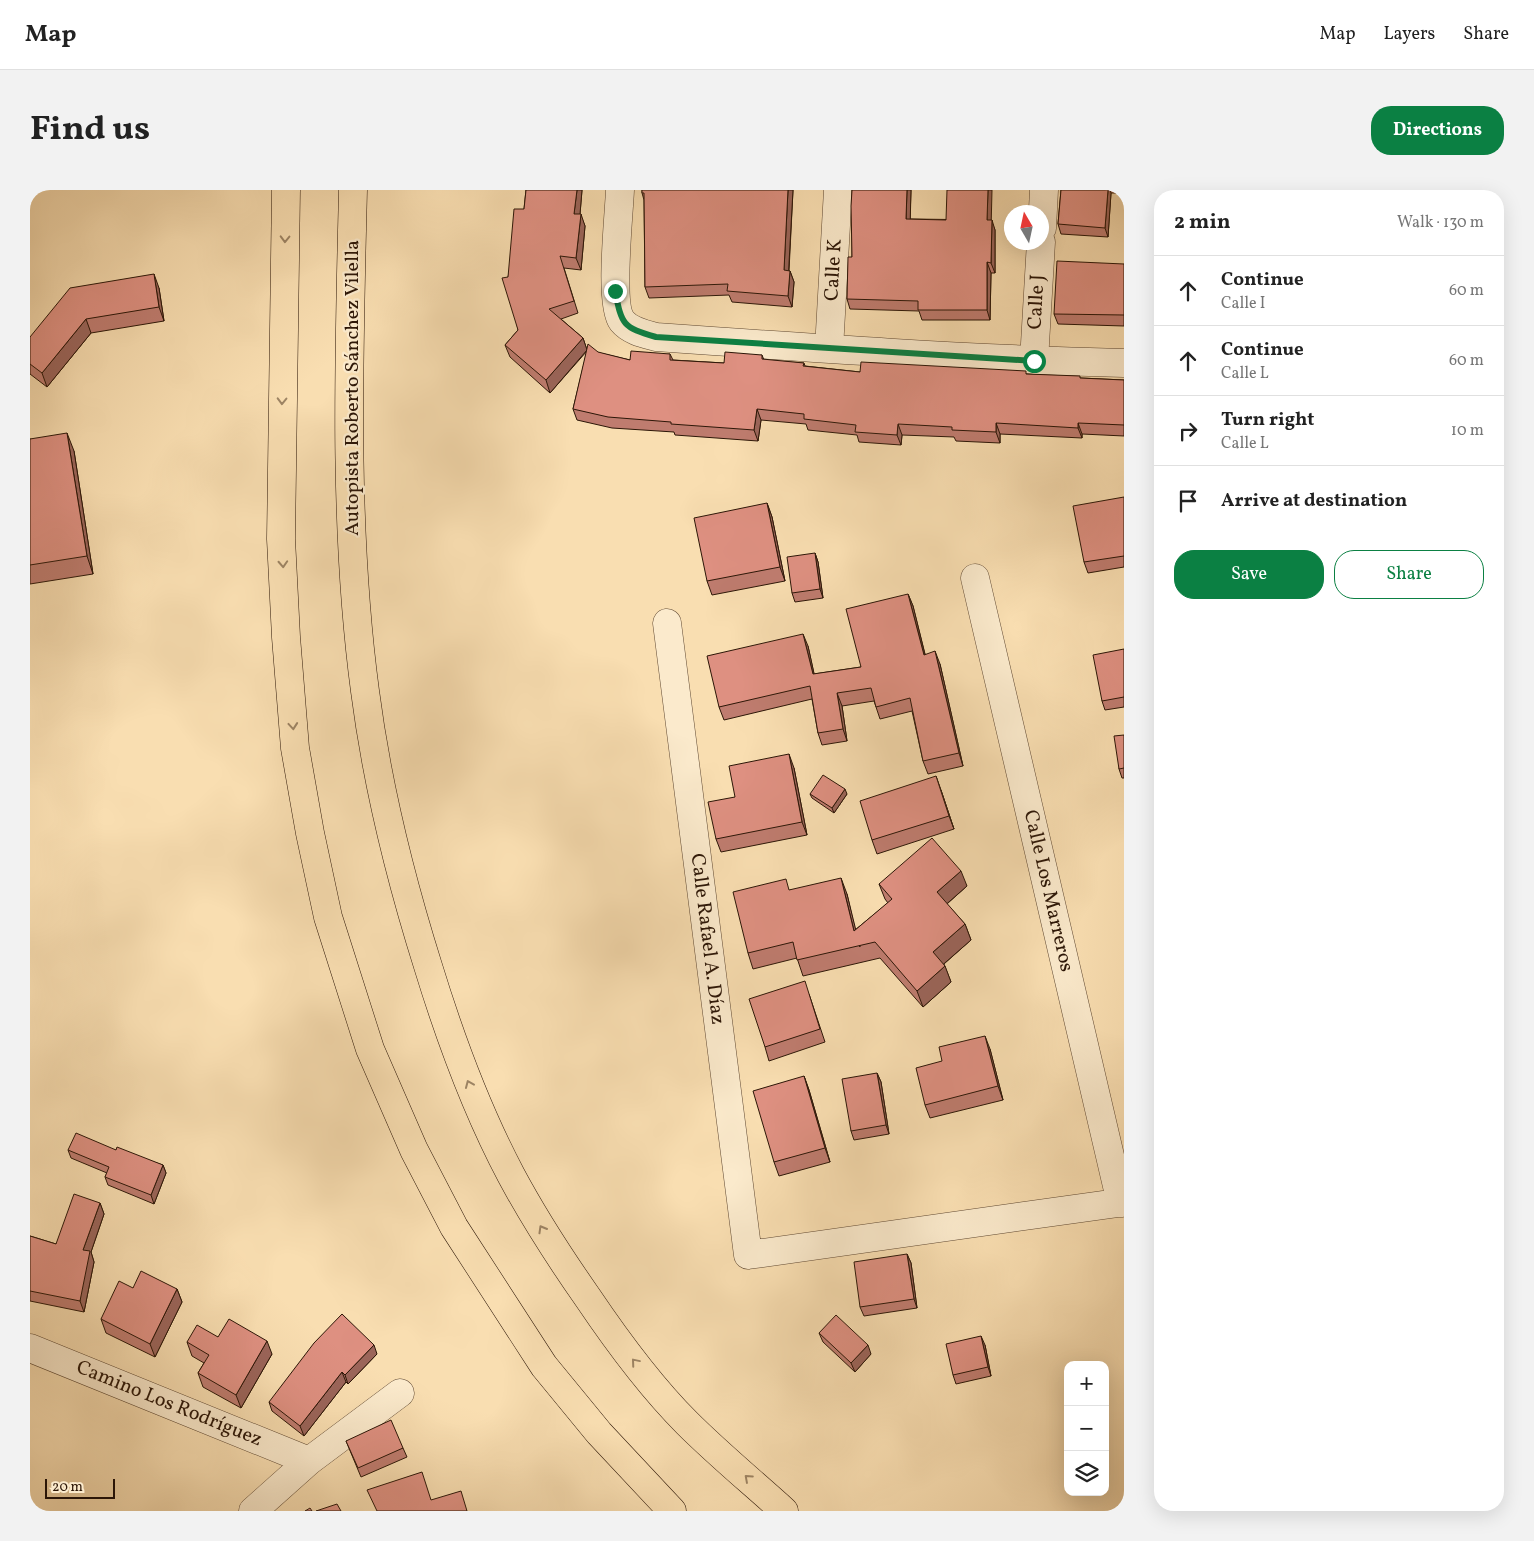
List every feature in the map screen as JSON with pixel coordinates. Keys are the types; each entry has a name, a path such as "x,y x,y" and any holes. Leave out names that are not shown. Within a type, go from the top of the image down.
{"highway":[{"path":"286,190 281,539 286,636 295,748 310,833 328,916 370,1049 414,1150 454,1227 544,1366 605,1440 672,1511"},
{"name":"Autopista Roberto Sánchez Vilella","path":"353,190 349,473 365,691 387,812 406,898 436,992 456,1053 482,1116 510,1174 552,1246 615,1337 686,1422 784,1511"}],"street":[{"path":"620,190 615,291 621,320 634,330 656,337 830,349 1034,361 1124,363"},
{"name":"Calle K","path":"830,349 838,190"},
{"path":"1043,205 1044,190"},
{"name":"Calle J","path":"1034,361 1041,250"},
{"name":"Calle Los Marreros","path":"975,578 1123,1203"},
{"name":"Calle Rafael A. Díaz","path":"667,623 748,1255 1123,1203"},
{"name":"Camino Los Rodríguez","path":"30,1348 309,1461"},
{"path":"253,1511 309,1461 400,1393"}],"building":[{"path":"526,190 577,190 574,214 581,214 576,258 560,256 574,301 549,309 583,338 546,380 505,345 518,330 502,278 508,277 514,209 524,209"},
{"path":"642,190 788,190 784,270 790,271 788,296 727,291 728,284 645,287 644,193 642,193"},
{"path":"852,190 907,190 906,219 946,220 947,190 988,190 987,220 992,220 991,263 987,262 987,310 918,310 918,301 847,299 848,257 852,257"},
{"path":"1061,190 1108,190 1105,228 1058,224"},
{"path":"1057,261 1124,264 1124,315 1054,314"},
{"path":"154,274 159,307 86,319 42,373 30,364 30,337 70,288"},
{"path":"588,344 598,352 630,360 631,351 670,354 670,360 724,363 725,352 762,355 762,359 804,363 803,366 860,372 861,362 1026,371 1026,374 1124,380 1124,425 1078,423 1078,428 996,423 996,432 952,430 952,427 898,424 897,435 855,432 856,425 804,419 804,414 757,409 754,430 608,417 573,409"},
{"path":"67,433 87,556 30,565 30,439"},
{"path":"1124,497 1124,556 1084,562 1073,506"},
{"path":"767,503 780,567 707,581 694,518"},
{"path":"815,553 820,589 792,593 787,557"},
{"path":"908,594 924,655 935,651 959,753 923,761 910,698 876,707 871,688 837,693 843,729 818,733 810,686 719,707 707,656 803,634 813,674 861,667 846,609"},
{"path":"1124,649 1124,697 1102,701 1093,655"},
{"path":"1124,735 1124,768 1119,769 1114,736"},
{"path":"789,754 802,822 716,839 708,802 735,797 729,766"},
{"path":"823,775 845,789 832,808 810,794"},
{"path":"936,776 949,816 872,840 860,801"},
{"path":"932,838 961,871 937,892 965,924 933,952 945,966 917,991 875,942 797,960 793,942 748,953 733,892 786,879 789,890 841,878 854,931 892,899 879,884"},
{"path":"805,981 820,1029 765,1047 749,999"},
{"path":"985,1036 998,1086 925,1105 916,1068 942,1061 939,1047"},
{"path":"877,1073 886,1125 851,1131 842,1079"},
{"path":"804,1076 825,1148 774,1162 753,1091"},
{"path":"76,1133 116,1150 117,1147 163,1165 151,1195 105,1177 109,1167 68,1150"},
{"path":"74,1194 100,1203 83,1250 90,1251 80,1301 30,1291 30,1236 56,1244"},
{"path":"907,1254 914,1299 860,1307 854,1262"},
{"path":"141,1271 177,1289 150,1344 101,1319 119,1281 133,1288"},
{"path":"342,1314 374,1345 345,1375 342,1372 300,1426 269,1402 314,1343"},
{"path":"836,1315 868,1345 851,1363 819,1333"},
{"path":"229,1319 267,1341 236,1395 198,1373 209,1355 187,1342 197,1325 218,1337"},
{"path":"981,1336 988,1367 953,1375 946,1344"},
{"path":"391,1420 403,1448 358,1468 346,1441"},
{"path":"422,1472 431,1500 461,1491 467,1511 377,1511 367,1490"},
{"path":"337,1504 341,1511 316,1511"}],"route":[{"path":"615,291 621,320 634,330 656,337 1034,361"}]}
